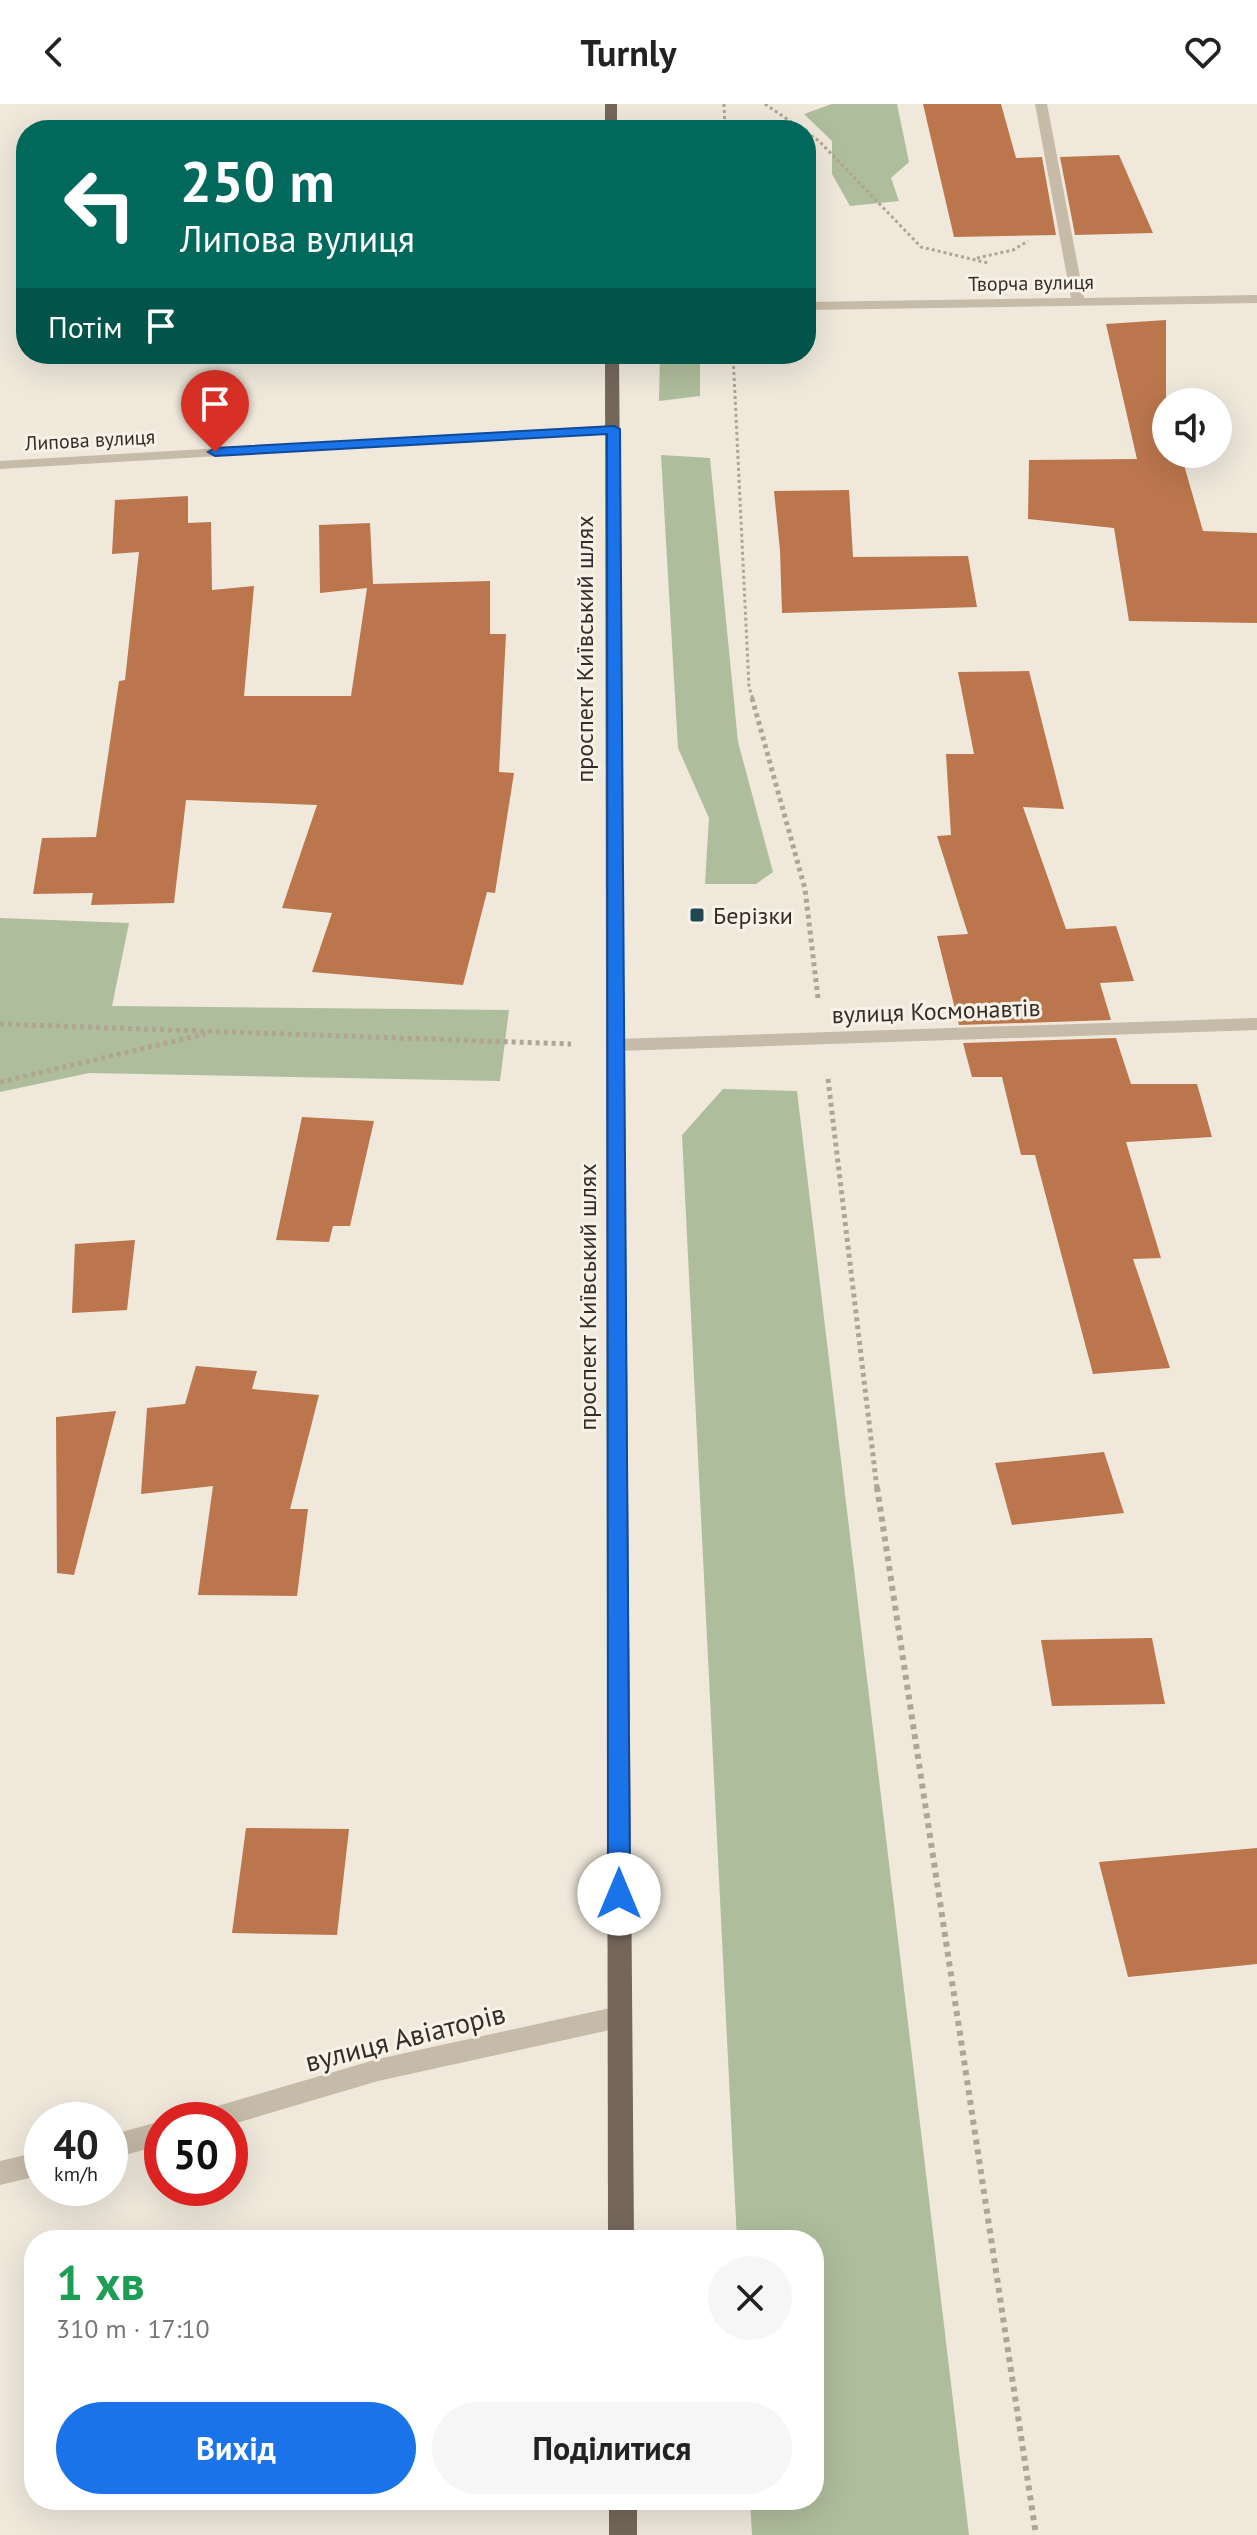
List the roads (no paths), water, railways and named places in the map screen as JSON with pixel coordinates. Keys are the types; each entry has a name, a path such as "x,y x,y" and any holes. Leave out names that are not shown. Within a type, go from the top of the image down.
{"main road":[{"name":"проспект Київський шлях","path":"612,364 621,2230"},
{"path":"623,2510 623,2535"}],"street":[{"path":"1041,104 1078,302"},
{"name":"Творча вулиця","path":"816,306 1257,299"},
{"name":"Липова вулиця","path":"0,465 614,429"},
{"name":"вулиця Космонавтів","path":"616,1045 1257,1024"},
{"name":"вулиця Авіаторів","path":"248,2108 378,2070 619,2017"},
{"path":"0,2173 24,2167"}],"place":[{"name":"Берізки","path":"697,915"}]}
